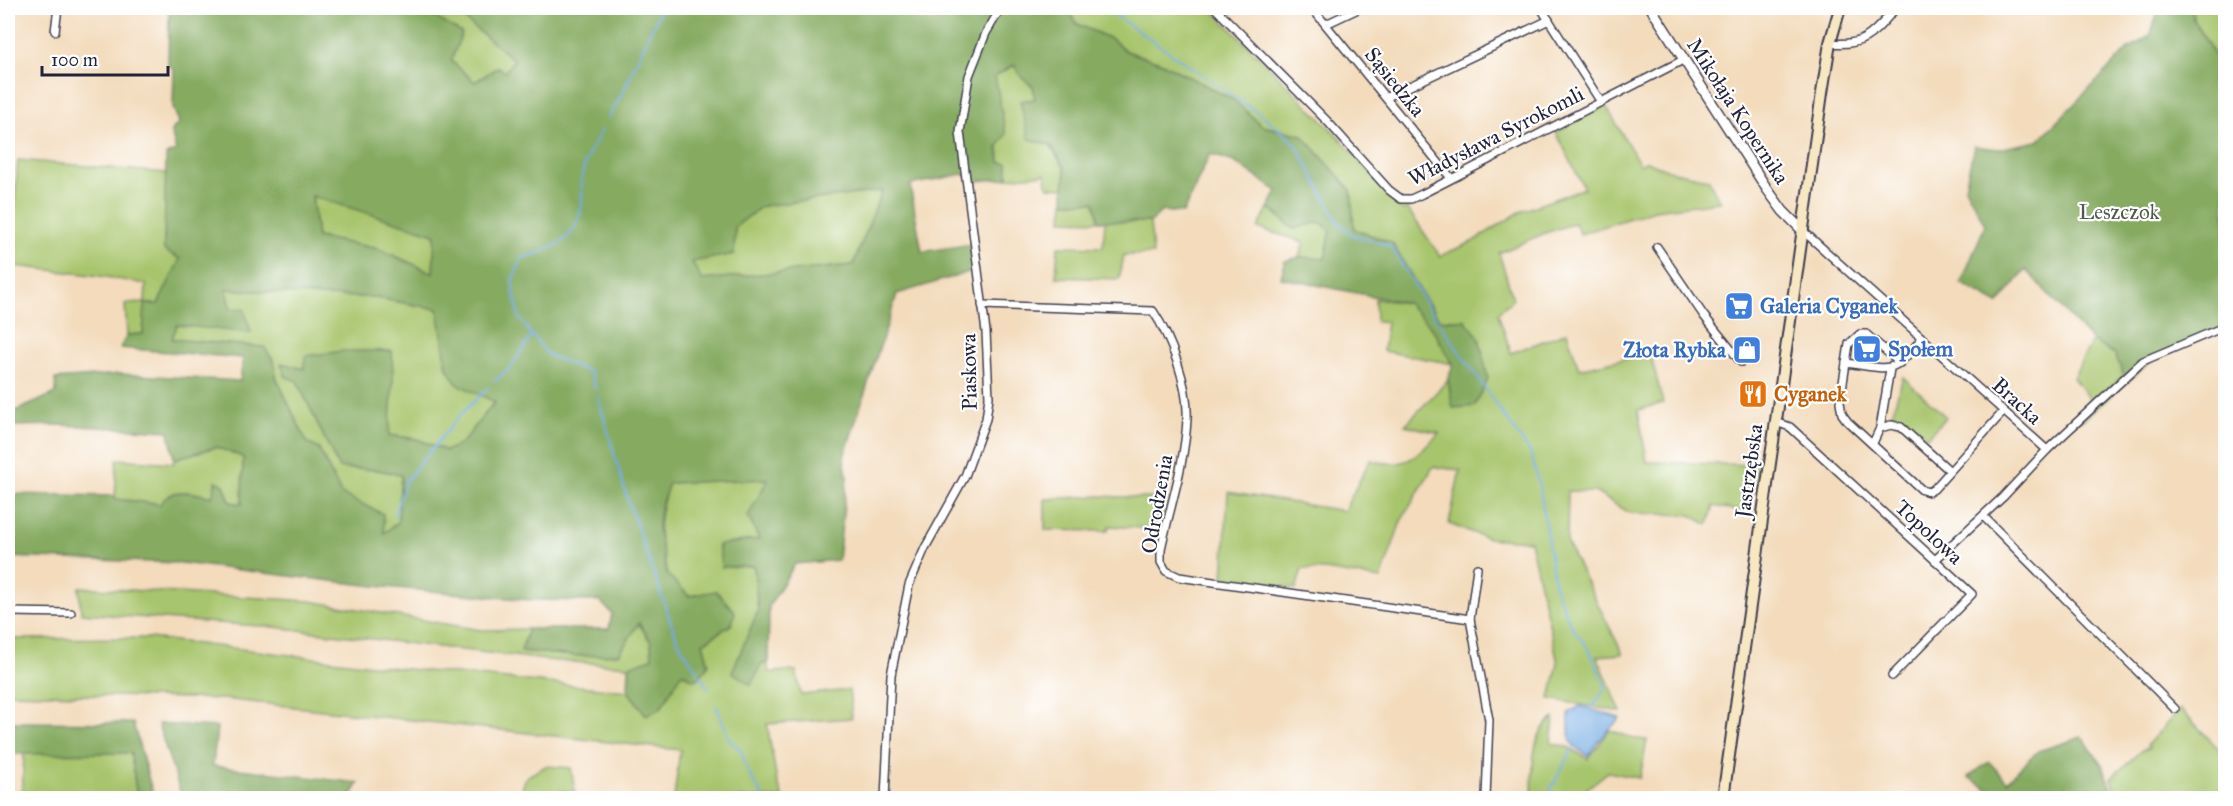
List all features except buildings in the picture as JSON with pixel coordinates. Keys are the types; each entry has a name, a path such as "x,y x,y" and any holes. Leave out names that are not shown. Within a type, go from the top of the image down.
{"main road":[{"name":"Jastrzębska","path":"1723,798 1802,230 1830,43 1840,8"}],"street":[{"path":"56,31 58,8"},
{"name":"Piaskowa","path":"885,798 891,675 906,595 925,548 965,476 986,419 989,366 960,132 963,95 969,76 986,33 1001,8"},
{"name":"Władysława Syrokomli","path":"1215,8 1401,199 1411,199 1683,60"},
{"name":"Sąsiedzka","path":"1312,8 1452,178"},
{"path":"1326,24 1360,8"},
{"path":"1541,8 1601,102"},
{"name":"Mikołaja Kopernika","path":"1651,8 1767,189 1783,211 1802,230"},
{"path":"1830,43 1846,45 1870,36 1896,8"},
{"path":"1387,97 1549,20"},
{"name":"Bracka","path":"1802,230 2047,450 2144,361 2226,326"},
{"path":"1657,247 1704,316 1741,362"},
{"name":"Odrodzenia","path":"982,305 1153,311 1164,328 1179,365 1187,417 1179,469 1161,549 1161,562 1166,572 1179,577 1470,619"},
{"path":"1900,363 1866,334 1860,334 1849,344 1840,402 1842,414 1922,490 1929,492 1934,489 2003,412"},
{"path":"1846,363 1890,369 1900,363 1922,338"},
{"path":"1873,443 1880,428 1890,369"},
{"name":"Topolowa","path":"1776,422 1790,427 1972,594 1892,676"},
{"path":"1880,428 1891,425 1901,428 1950,471"},
{"path":"1935,560 1983,516 2047,450"},
{"path":"1983,516 2175,709"},
{"path":"1477,568 1470,619 1489,720 1486,798"},
{"path":"8,612 71,613"}],"green space":[{"path":"169,8 419,8 462,33 451,61 475,82 498,67 505,72 514,60 469,23 456,8 1066,8 1077,24 1113,40 1126,51 1160,62 1234,100 1262,126 1302,135 1351,190 1354,229 1392,243 1440,320 1465,320 1479,337 1488,379 1475,406 1453,408 1448,380 1453,364 1432,328 1407,303 1281,278 1285,261 1299,257 1325,259 1331,230 1320,222 1293,229 1269,207 1277,191 1234,162 1210,154 1183,213 1162,211 1150,222 1099,221 1095,202 1064,202 1065,169 1052,146 1029,139 1020,101 1035,99 1033,86 1022,78 1014,65 995,76 1006,134 998,147 1000,162 1007,163 1008,178 977,181 963,174 910,185 922,252 971,244 973,271 897,294 844,457 847,477 838,560 795,564 769,606 768,663 762,664 751,685 732,672 758,611 754,566 722,567 718,545 759,539 748,516 768,479 669,483 660,509 658,528 667,574 689,596 716,591 735,612 732,624 703,643 708,664 705,671 695,680 682,673 660,709 646,715 628,691 629,666 652,658 651,642 639,623 619,654 576,656 521,651 528,629 609,629 612,614 600,601 531,600 374,586 181,563 8,557 8,494 115,496 115,499 160,504 165,498 177,492 190,492 212,497 216,481 224,485 230,502 242,504 243,457 216,447 174,459 169,431 60,425 11,426 9,414 56,393 55,379 120,374 240,381 243,358 120,348 127,335 143,334 145,304 158,304 180,259 164,250 166,155 176,151 171,131 179,123 173,107 174,69 168,65","holes":["882,191 853,265 702,280 692,262 734,254 735,227 762,206","312,196 435,234 433,273 379,249 317,237","226,289 371,297 438,309 447,368 457,384 495,402 463,442 446,451 417,439 389,435 393,381 392,351 344,351 305,356 304,369 281,363 286,377 297,381 339,468 378,470 401,475 398,522 384,533 383,514 341,494 319,449 307,443 276,377 274,361 264,347 172,339 177,325 251,333 244,309 230,308"]},
{"path":"419,8 456,8 469,23 514,60 505,73 498,67 475,82 451,61 428,14"},
{"path":"1066,8 1210,8 1338,136 1403,211 1407,208 1440,256 1472,242 1520,212 1584,188 1556,132 1606,106 1640,165 1647,161 1674,172 1708,179 1720,202 1655,210 1580,234 1575,223 1499,253 1513,299 1498,313 1511,353 1567,332 1579,369 1650,353 1663,403 1638,410 1647,462 1757,465 1750,513 1714,506 1708,525 1691,515 1630,513 1595,492 1568,491 1567,543 1623,654 1597,656 1621,712 1550,699 1558,663 1530,541 1487,538 1449,524 1460,470 1433,467 1401,521 1381,579 1325,570 1302,569 1296,589 1223,579 1228,492 1344,511 1370,460 1392,464 1409,460 1431,442 1439,433 1405,425 1448,380 1453,407 1465,320 1440,320 1392,243 1354,229 1351,190 1302,135 1262,126 1234,100 1160,62 1126,51 1113,40 1077,24"},
{"name":"Leszczok","path":"2159,8 2192,8 2193,19 2225,73 2225,329 2155,358 2084,419 2067,426 2124,376 2115,354 2092,341 2026,270 1998,304 1961,283 1985,225 1965,187 1974,146 1998,149 2038,141 2127,50 2150,36"},
{"path":"2192,8 2225,8 2225,73 2193,19"},
{"path":"1014,65 1022,78 1033,86 1035,99 1021,101 1065,169 1066,188 1048,187 1045,174 1008,178 1007,163 1000,163 995,75"},
{"path":"18,160 166,173 164,250 181,259 158,304 145,304 143,334 127,335 125,304 145,303 146,284 8,265 8,200 15,199"},
{"path":"883,190 853,265 701,280 692,261 734,254 735,227 762,206"},
{"path":"312,195 436,234 433,273 379,249 317,237"},
{"path":"1064,202 1095,202 1099,221 1062,220"},
{"path":"1269,207 1293,229 1320,222 1331,230 1325,259 1299,257 1304,242 1258,228"},
{"path":"1105,221 1150,222 1153,254 1124,255 1119,279 1056,277 1058,246 1103,247"},
{"path":"225,289 371,297 439,309 447,368 458,384 495,401 463,442 447,451 417,439 388,435 393,381 391,351 305,357 304,369 297,381 339,468 378,470 401,475 398,522 384,533 382,514 341,494 319,449 307,443 276,377 274,361 172,339 177,325 230,309"},
{"path":"1375,299 1407,303 1432,328 1453,364 1383,351 1387,322 1376,321"},
{"path":"2092,341 2115,354 2124,376 2092,402 2073,378"},
{"path":"1903,377 1946,417 1927,437 1908,423 1907,425 1890,420"},
{"path":"216,447 243,457 242,504 230,502 224,485 216,481 213,497 191,492 178,492 166,498 161,504 115,499 117,459 174,463 174,459"},
{"path":"769,478 759,539 722,567 754,566 758,611 733,672 768,663 768,672 796,671 801,695 849,690 852,718 767,724 777,781 783,798 674,798 680,750 223,699 8,693 8,639 150,638 397,668 628,691 646,714 660,709 682,673 709,665 703,643 732,624 716,591 689,596 673,582 666,572 660,549 659,527 662,505 669,483"},
{"path":"1100,496 1167,499 1160,529 1109,526 1108,531 1045,530 1045,499"},
{"path":"79,587 310,601 481,630 528,629 521,651 576,656 619,654 638,623 651,642 652,658 629,666 546,660 274,627 81,613"},
{"path":"2180,709 2225,755 2225,798 2117,798 2111,778 2142,750 2149,748 2147,745"},
{"path":"1554,718 1551,743 1568,747 1588,759 1610,730 1635,739 1647,740 1640,778 1608,772 1575,798 1532,798 1536,743 1546,725"},
{"path":"8,722 133,723 154,798 137,798 131,753 8,754"},
{"path":"158,724 217,727 213,766 359,783 350,798 182,798"},
{"path":"2082,737 2103,766 2114,798 2002,798 1968,777 1989,762 2007,781 2038,751"},
{"path":"24,753 131,753 137,798 22,798"},
{"path":"546,766 571,768 575,792 559,791 558,798 520,795 526,777"}],"water":[{"path":"1580,706 1620,718 1596,744 1589,756 1576,748 1569,734 1569,713"}],"waterway":[{"path":"608,118 623,92 661,8"},
{"path":"1105,8 1267,119 1296,144 1338,222 1352,235 1391,246 1429,308 1531,454 1540,489 1555,587 1571,626 1590,651 1606,688 1591,709"},
{"path":"596,390 590,372 548,355 519,318 512,281 522,258 552,248 568,237 574,229 581,209 583,170 602,130"},
{"path":"495,381 511,367 532,335"},
{"path":"394,516 406,480 462,413 488,388"},
{"path":"598,397 628,501 678,642 709,689"},
{"path":"716,706 730,741 741,750 748,772 764,798"},
{"path":"1546,798 1573,748"}],"place":[{"name":"Galeria Cyganek","path":"1739,306"},
{"name":"Społem","path":"1867,349"},
{"name":"Złota Rybka","path":"1747,350"},
{"name":"Cyganek","path":"1753,394"}]}
